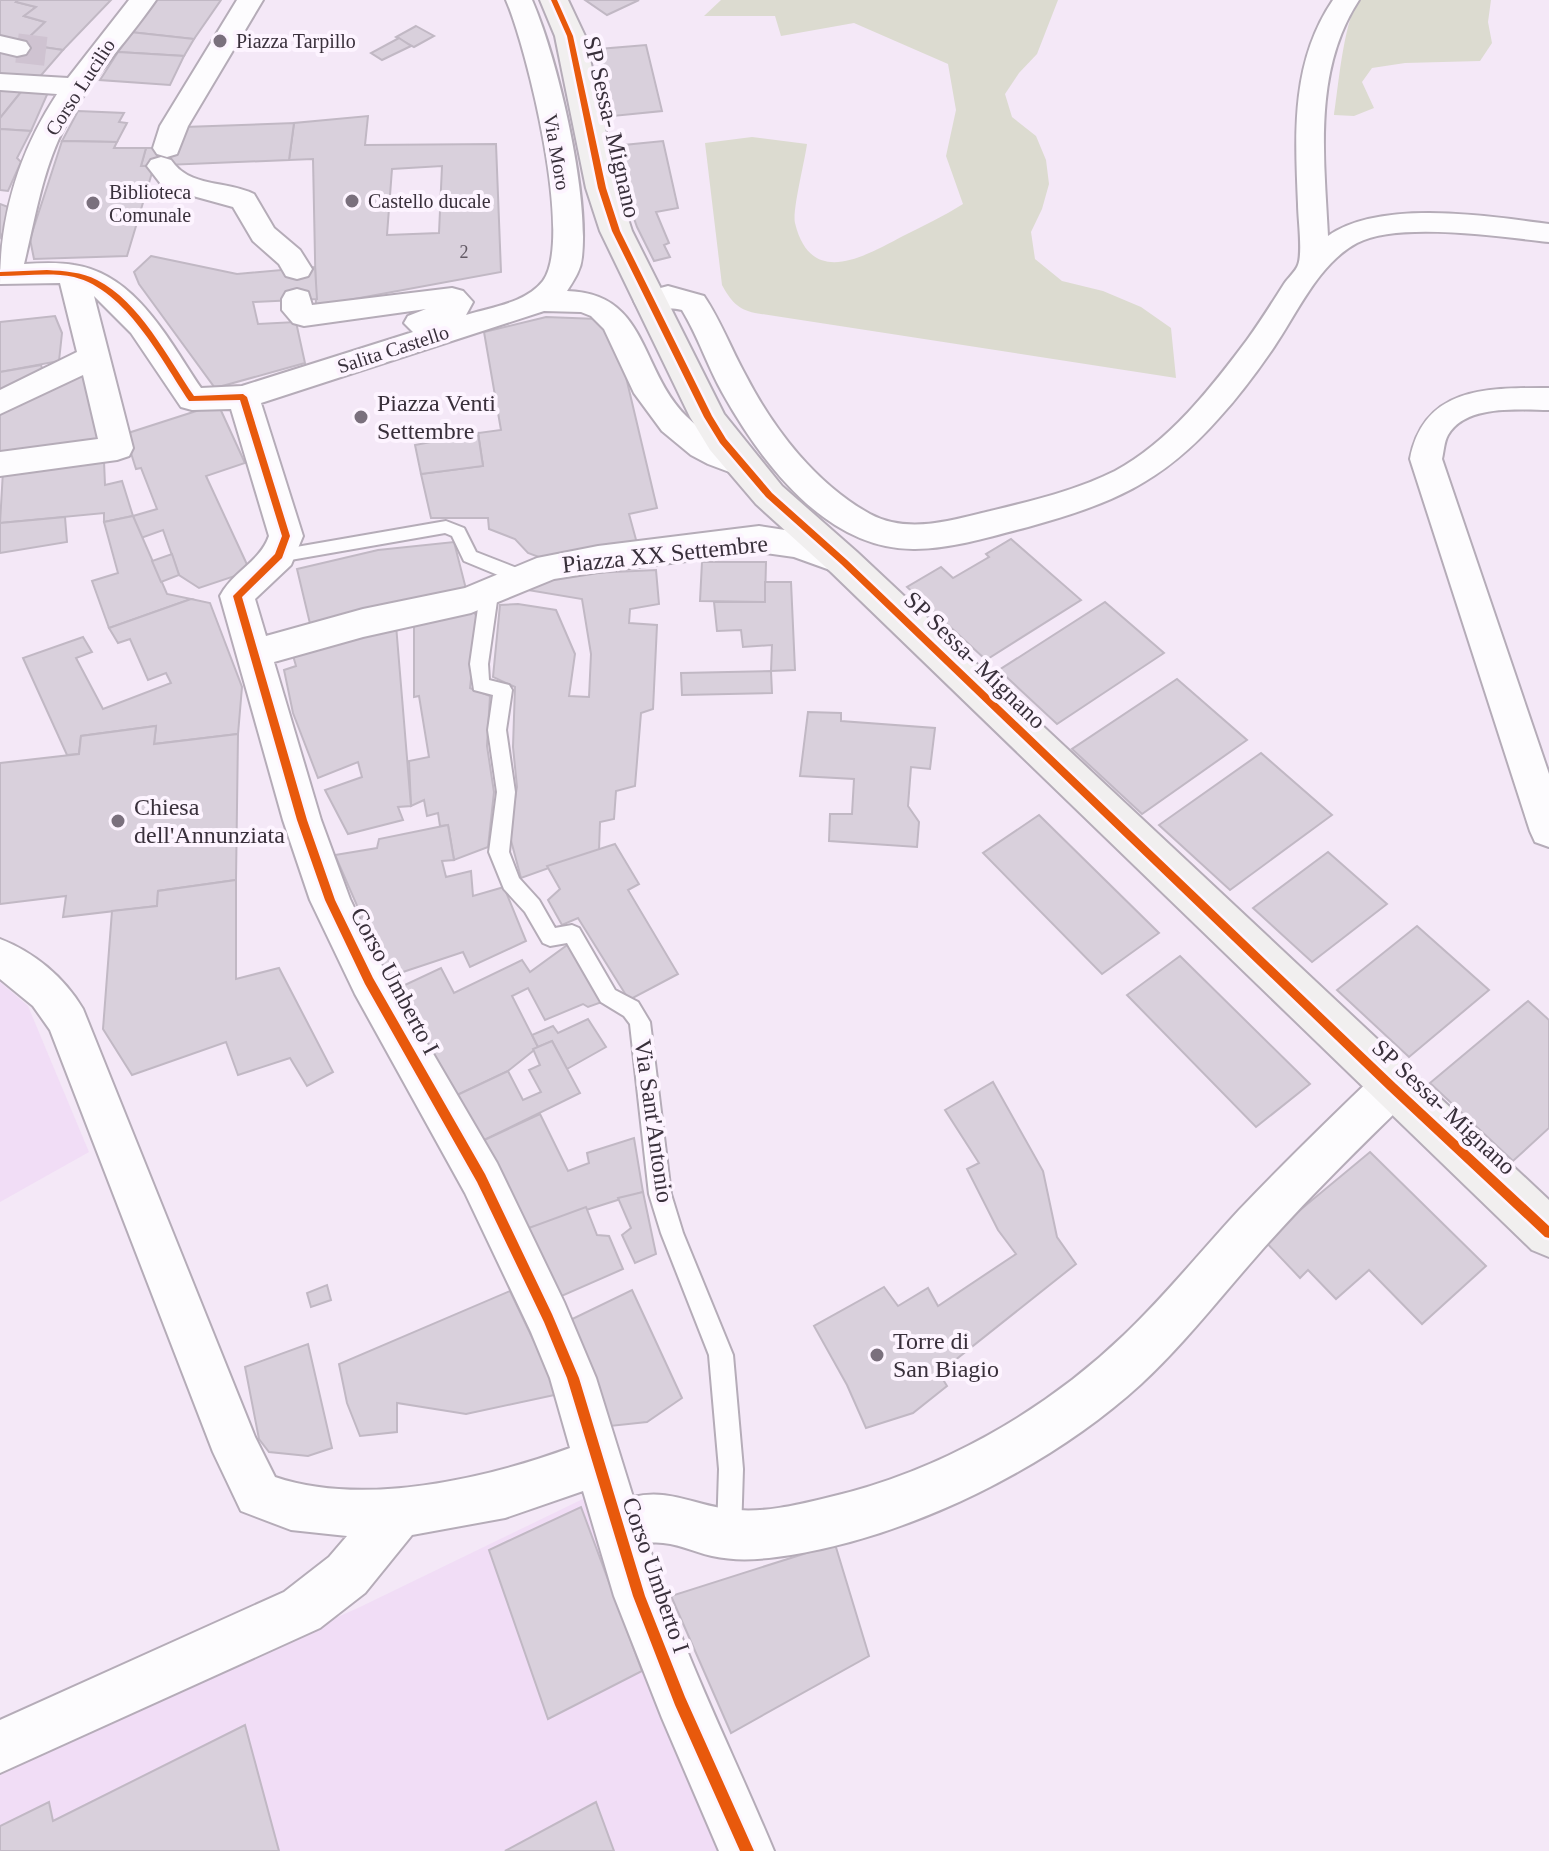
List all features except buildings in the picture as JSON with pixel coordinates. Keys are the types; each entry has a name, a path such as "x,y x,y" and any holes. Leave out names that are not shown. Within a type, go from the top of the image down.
{"street":[{"name":"Corso Lucilio","path":"4,274 13,196 76,87 84,57 143,0"},
{"path":"250,0 167,147 166,175 184,185 240,198 249,207 258,228 294,261 297,310 304,316 437,298 452,298 458,302 453,311 443,315 334,348 327,356 330,368"},
{"name":"Via Moro","path":"519,0 530,22 539,55 568,226 567,258 563,272 542,301"},
{"name":"SP Sessa- Mignano","path":"554,0 570,36 607,206 649,301 708,417 740,464 769,495 844,562 1392,1087 1549,1233"},
{"path":"1314,266 1310,148 1313,102 1327,26 1346,0"},
{"path":"0,82 76,87"},
{"path":"649,301 668,296 693,303 730,376 766,437 816,492 858,525 897,537 923,537 992,524 1067,502 1144,469 1168,450 1227,387 1314,266 1348,235 1371,227 1497,227 1549,233"},
{"path":"4,274 73,274 102,285 120,299 192,399 243,397 286,536 279,556"},
{"path":"0,464 117,448 73,274"},
{"name":"Salita Castello","path":"243,397 542,301 578,301 603,310 620,330 647,389 664,415 698,444 740,464"},
{"path":"0,403 96,356"},
{"path":"1549,399 1489,401 1468,405 1445,416 1427,441 1426,459 1549,831"},
{"name":"Piazza XX Settembre","path":"255,653 489,594 549,567 598,559 759,539 798,545 844,562"},
{"name":"Corso Umberto I","path":"279,556 237,596 277,741 330,900 369,981 481,1178 573,1378 639,1596 680,1700 747,1851"},
{"path":"0,957 41,984 58,1002 68,1022 247,1477 258,1494 293,1508 398,1514 497,1498 598,1461"},
{"path":"617,1527 645,1517 663,1515 729,1534 782,1531 820,1524 904,1498 1014,1445 1083,1402 1130,1362 1273,1207 1392,1087"},
{"path":"0,1747 302,1610 347,1575 398,1514"}],"lane":[{"path":"279,556 446,527 458,532 470,556 521,577"},
{"name":"Via Sant'Antonio","path":"489,594 479,664 480,685 503,690 497,730 506,792 498,842 502,865 511,883 532,906 550,937 572,934 608,996 631,1009 640,1022 660,1194 672,1233 721,1355 731,1469 729,1534"}],"shaded area":[{"path":"721,0 1058,0 1037,54 1005,94 1012,117 1036,136 1046,160 1049,184 1031,232 1035,259 1062,281 1103,291 1141,307 1171,328 1176,378 755,313 735,304 722,285 705,143 752,137 807,144 795,223 803,243 813,256 826,261 841,262 872,252 963,204 946,156 956,110 948,64 854,23 781,36 775,16 704,16"},
{"path":"1360,0 1491,0 1488,22 1492,43 1480,61 1405,63 1372,68 1362,82 1374,108 1354,116 1334,115 1346,37 1354,8"},
{"path":"0,982 28,1006 89,1152 0,1202"},
{"path":"589,1496 725,1851 0,1851 0,1769 360,1607"}],"tunnel":[{"path":"17,48 60,53"}],"cycle path":[{"path":"554,0 570,36 602,188 616,231 708,417 723,441 769,495 844,562 1392,1087 1549,1233"},
{"path":"0,274 66,274 94,282 127,308 192,399 243,397 286,536 279,556 237,596 302,820 330,900 369,981 481,1178 548,1318 573,1378 639,1596 680,1700 747,1851"}],"place":[{"name":"Piazza Tarpillo","path":"220,41"},
{"name":"Castello ducale","path":"352,201"},
{"name":"Biblioteca Comunale","path":"93,203"},
{"name":"Piazza Venti Settembre","path":"361,417"},
{"name":"Chiesa dell'Annunziata","path":"118,821"},
{"name":"Torre di San Biagio","path":"877,1355"}]}
